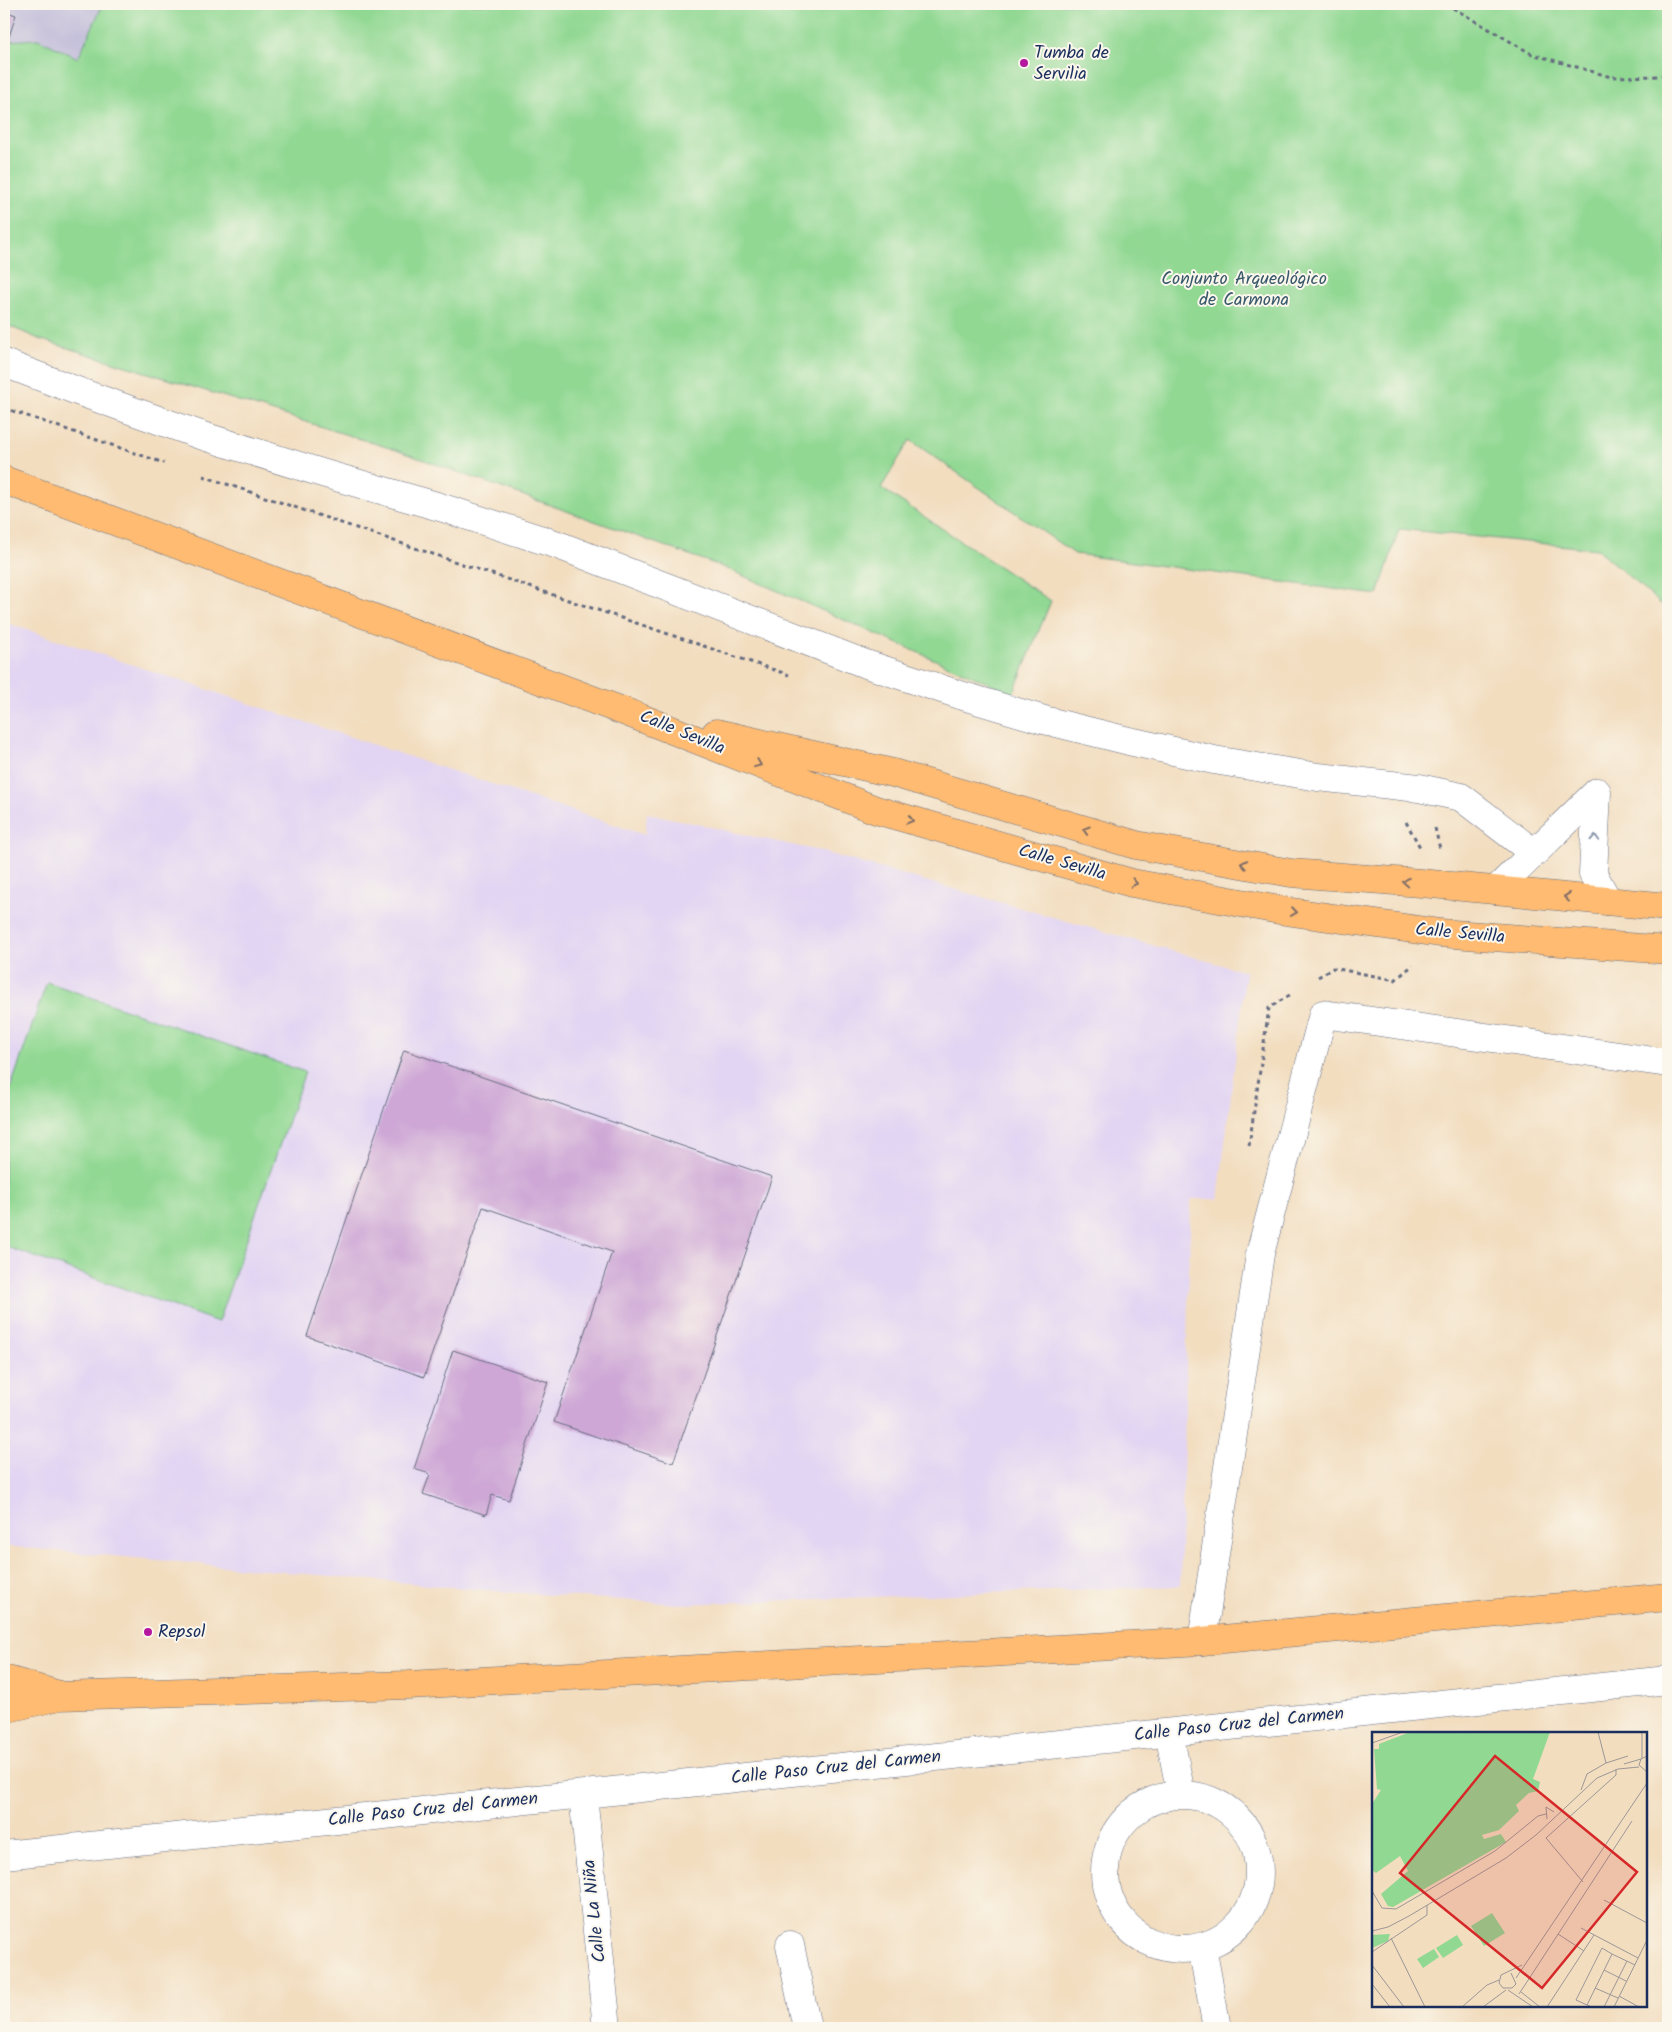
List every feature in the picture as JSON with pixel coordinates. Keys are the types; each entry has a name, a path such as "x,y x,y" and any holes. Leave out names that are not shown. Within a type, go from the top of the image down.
{"main road":[{"path":"4,480 631,714"},
{"name":"Calle Sevilla","path":"631,714 893,773 1136,845 1291,873 1668,907"},
{"name":"Calle Sevilla","path":"631,714 876,810 1132,883 1286,911 1440,933 1668,950"},
{"path":"4,1709 60,1696 408,1685 1202,1641 1668,1597"},
{"path":"4,1679 60,1696"}],"street":[{"path":"4,363 200,434 558,545 673,588 854,660 1044,720 1214,760 1318,777 1419,788 1461,796 1534,853"},
{"path":"1496,890 1597,792 1593,874 1608,901"},
{"path":"1202,1641 1260,1254 1323,1014 1668,1063"},
{"name":"Calle Paso Cruz del Carmen","path":"4,1856 1668,1680"},
{"path":"1169,1733 1181,1794"},
{"path":"1181,1794 1206,1798 1228,1809 1245,1827 1256,1850 1260,1874 1255,1898 1243,1921 1225,1937 1202,1947 1176,1950 1151,1942 1129,1928 1113,1907 1105,1882 1106,1856 1115,1832 1132,1812 1155,1799 1181,1794"},
{"name":"Calle La Niña","path":"583,1795 607,2028"},
{"path":"790,1945 807,2028"},
{"path":"1202,1947 1217,2028"}],"path":[{"path":"1446,4 1532,54 1611,77 1661,76 1668,72"}],"shaded area":[{"path":"4,4 103,4 78,58 38,39 8,41 4,53"},
{"path":"4,622 645,835 647,813 819,851 1246,972 1218,1199 1191,1199 1180,1586 680,1604 506,1592 4,1546"}],"green space":[{"name":"Conjunto Arqueológico de Carmona","path":"103,4 1668,4 1668,610 1597,549 1399,529 1378,595 1075,554 910,440 881,488 1051,601 1013,694 723,567 396,450 39,339 4,324 4,53 8,41 38,39 78,58"},
{"path":"47,982 305,1072 218,1322 4,1246 4,1107"}],"building":[{"path":"4,11 16,15 4,52"},
{"path":"404,1050 772,1177 673,1463 554,1422 612,1252 483,1207 424,1377 307,1336"},
{"path":"453,1350 548,1382 509,1500 492,1495 486,1515 423,1494 430,1474 414,1469"}],"place":[{"name":"Tumba de Servilia","path":"1024,63"},
{"name":"Repsol","path":"148,1632"}]}
